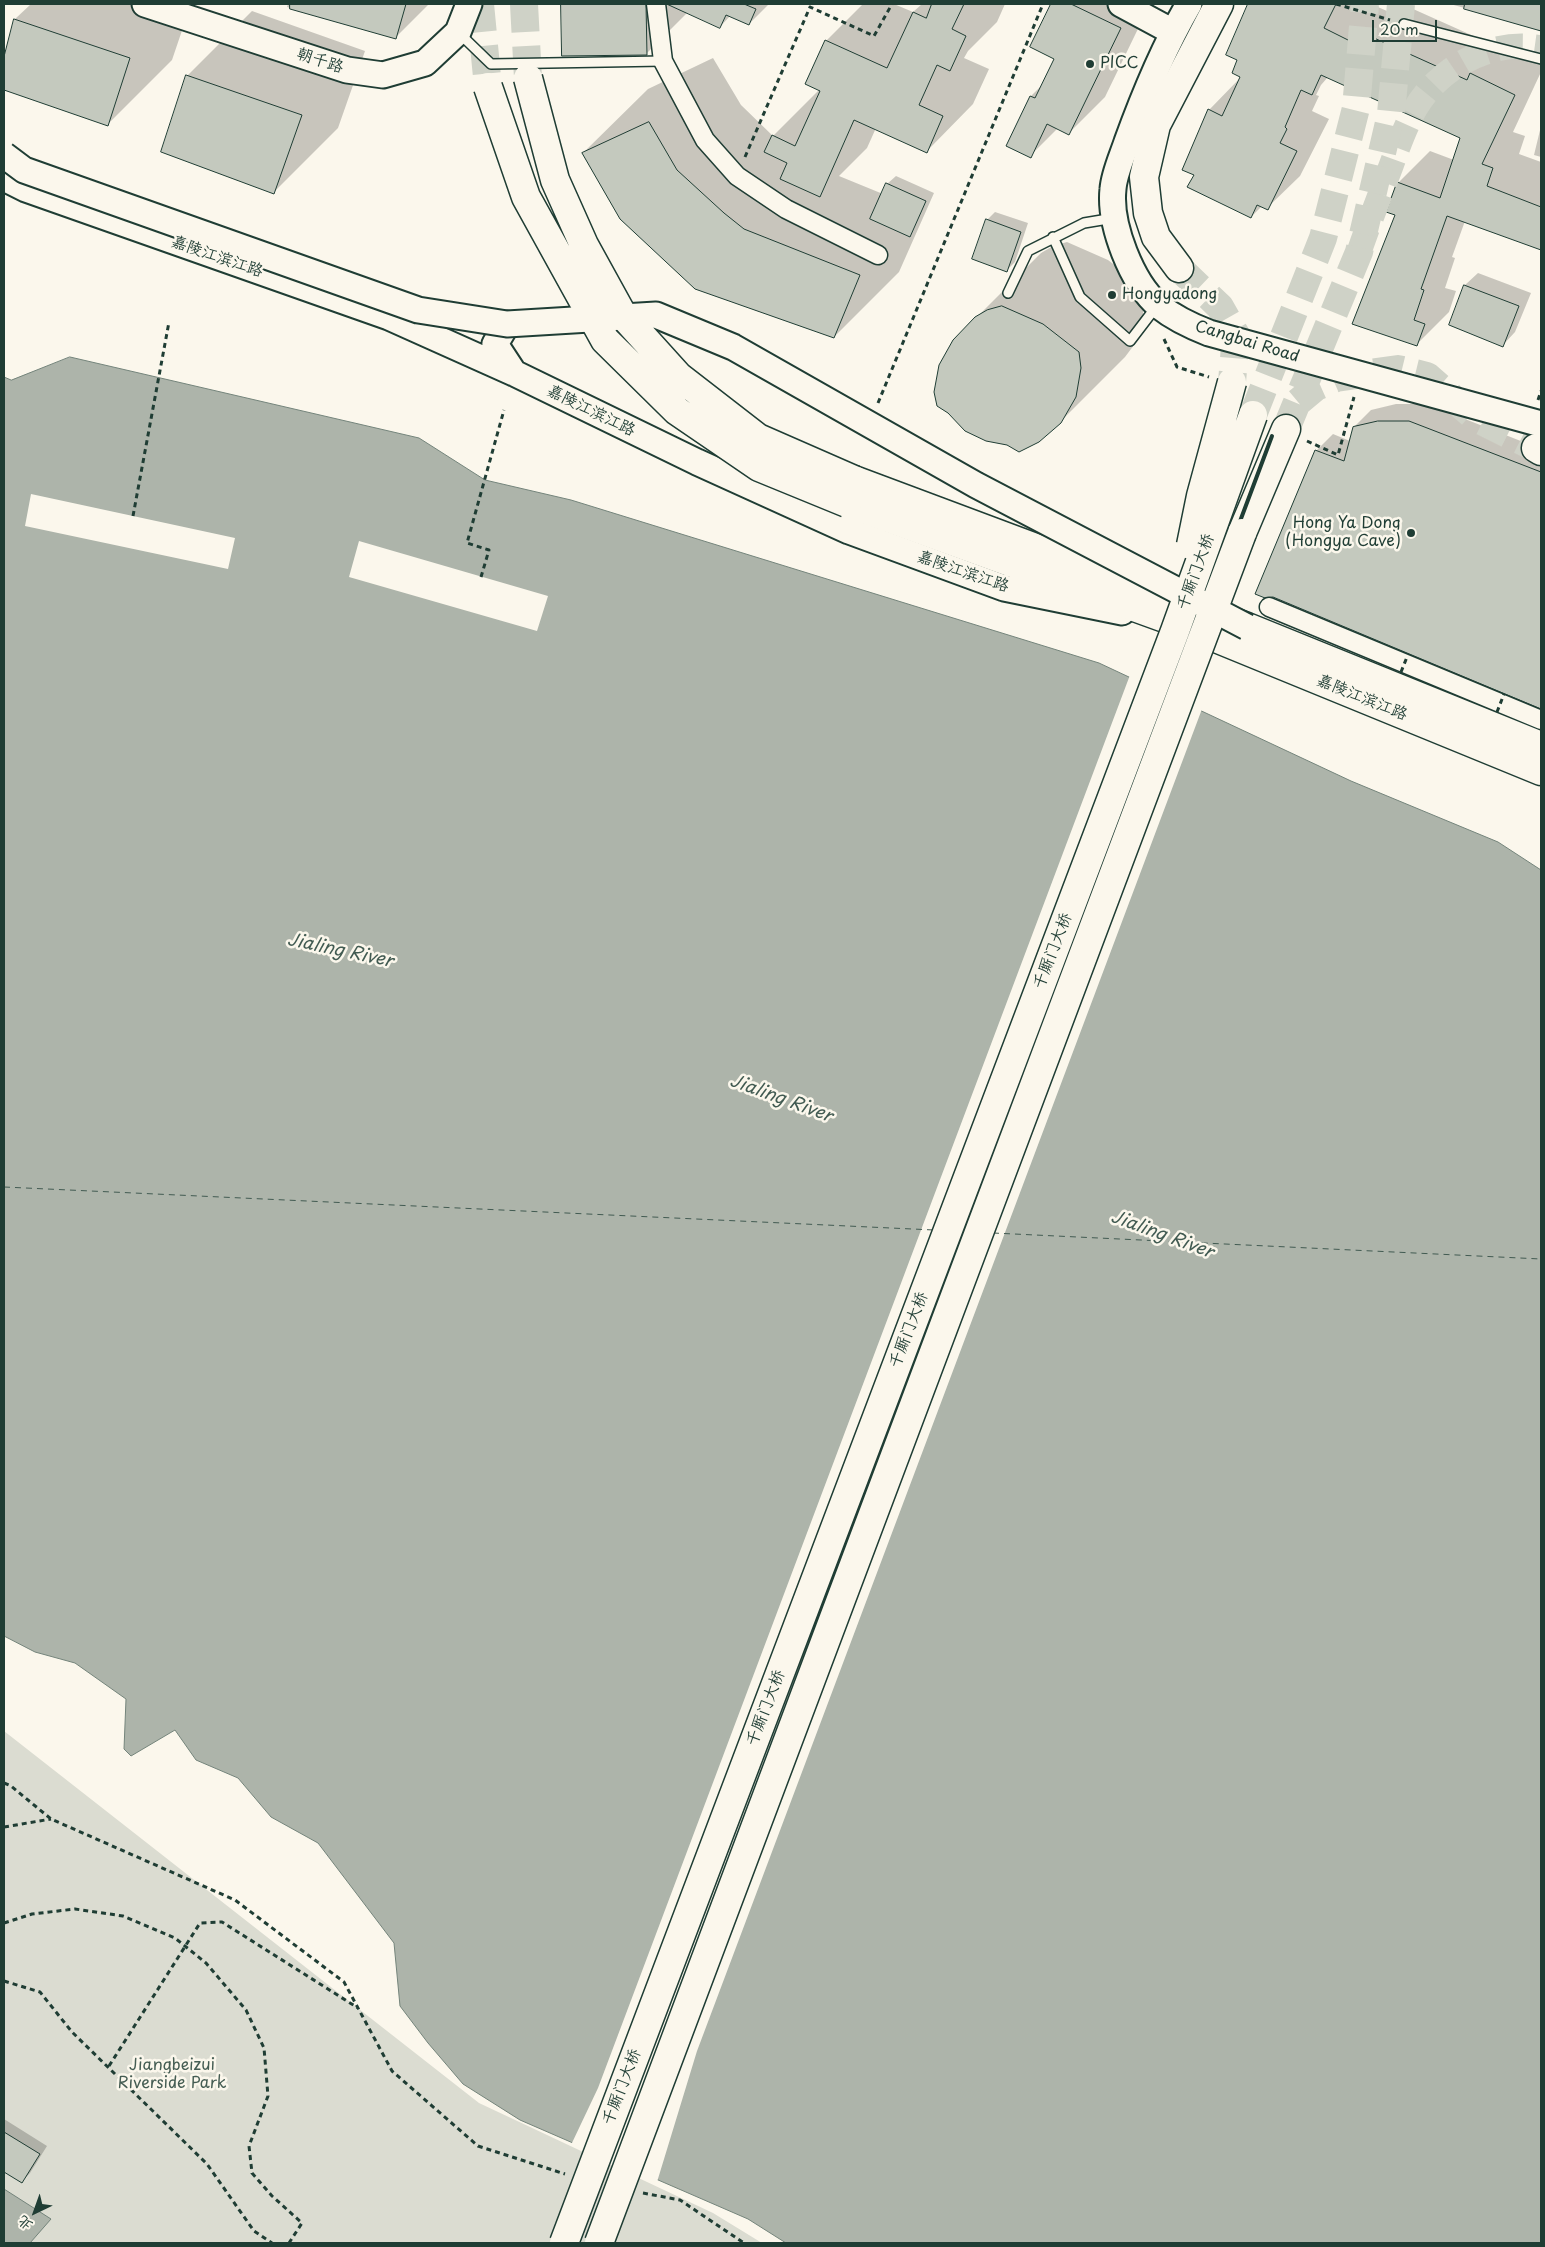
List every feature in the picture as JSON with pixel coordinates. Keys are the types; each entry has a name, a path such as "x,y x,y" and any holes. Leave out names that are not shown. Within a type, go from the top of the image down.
{"main road":[{"name":"朝千路","path":"145,4 347,70 383,75 426,63 458,32 469,4"},
{"path":"1121,4 1173,32"},
{"name":"Cangbai Road","path":"1189,4 1173,32 1122,157 1113,189 1114,218 1123,249 1137,278 1158,305 1182,322 1209,333 1539,441"},
{"path":"1179,268 1156,237 1148,213 1144,177 1156,125 1219,4"},
{"name":"嘉陵江滨江路","path":"528,78 555,180 584,244 622,314 685,382 758,438 854,480 1247,627 1541,746"},
{"name":"嘉陵江滨江路","path":"488,87 526,197 605,340 677,411 759,467 847,503 1179,628 1541,771"},
{"name":"嘉陵江滨江路","path":"4,155 24,170 418,310 506,324 656,315 733,347 976,485 1247,627"},
{"name":"嘉陵江滨江路","path":"4,178 26,189 389,317 514,373 697,462 849,531 1004,588 1179,628"},
{"path":"506,324 495,344 514,373"},
{"path":"1179,628 1221,380"},
{"name":"千厮门大桥","path":"564,2243 617,2098 1179,628 1253,415"},
{"name":"千厮门大桥","path":"599,2243 1242,533 1296,435"},
{"path":"548,2243 617,2098"},
{"path":"612,2243 649,2109"}],"street":[{"path":"656,4 663,61 705,140 737,176 786,209 878,255"},
{"path":"1269,607 1541,720"}],"lane":[{"path":"1404,24 1541,59"},
{"path":"458,32 491,64 663,61"},
{"path":"1008,293 1028,252 1053,237 1084,223 1114,218"},
{"path":"1053,237 1080,297 1130,341 1158,305"}],"path":[{"path":"737,176 810,7 874,36 892,4"},
{"path":"874,412 1042,4"},
{"path":"1336,4 1404,24"},
{"path":"132,516 169,322"},
{"path":"1164,339 1177,366 1221,380"},
{"path":"1296,435 1338,455 1356,391"},
{"path":"481,577 489,550 467,544 504,410"},
{"path":"1401,672 1407,657"},
{"path":"1497,712 1504,694"},
{"path":"4,1783 11,1786 51,1819 235,1900 344,1982 392,2071 478,2146 572,2177"},
{"path":"4,1827 51,1819"},
{"path":"4,1923 32,1914 75,1909 123,1916 176,1938 206,1963 246,2010 264,2048 268,2096 249,2146 252,2173 272,2196 302,2223 289,2243"},
{"path":"109,2066 200,1923 222,1922 359,2008"},
{"path":"4,1982 40,1992 72,2032 109,2066 207,2164 254,2231 272,2243"},
{"path":"640,2193 680,2200 744,2243"}],"green space":[{"name":"Jiangbeizui Riverside Park","path":"4,1731 479,2103 713,2213 762,2243 4,2243"}],"water":[{"name":"Jialing River","path":"70,357 419,438 485,480 571,500 1099,663 1351,781 1498,842 1541,870 1541,2243 786,2243 748,2219 520,2120 463,2084 400,2006 394,1943 318,1843 271,1817 238,1778 196,1760 175,1730 131,1756 124,1749 126,1699 75,1663 35,1652 4,1636 4,377 11,380"},
{"path":"4,2189 51,2219 30,2243 4,2243"}],"pier":[{"path":"31,494 235,538 228,569 25,526"},
{"path":"359,541 548,596 537,631 349,577"},
{"path":"1130,675 1202,709 697,2051 657,2182 571,2145 598,2088"}],"building":[{"path":"290,4 406,4 396,39 290,9"},
{"path":"561,4 646,4 647,55 562,56"},
{"path":"667,4 744,4 756,9 749,25 726,15 720,28"},
{"path":"932,4 964,4 952,29 966,36 950,71 937,65 919,105 943,116 927,153 854,120 820,197 780,179 787,163 764,152 772,135 795,146 820,91 805,84 825,40 887,68 913,12 926,18"},
{"path":"1051,4 1071,4 1121,28 1069,135 1047,124 1031,158 1006,146 1030,96 1035,98 1054,59 1030,47"},
{"path":"1248,4 1336,4 1324,28 1358,45 1363,33 1467,80 1470,73 1515,95 1482,164 1493,168 1487,186 1541,207 1541,250 1447,216 1421,289 1424,290 1414,320 1425,324 1417,346 1352,324 1395,215 1386,212 1397,182 1440,198 1460,138 1321,75 1312,95 1301,90 1285,127 1287,129 1280,143 1297,151 1268,210 1257,205 1251,218 1187,187 1194,175 1182,170 1208,109 1222,116 1240,77 1232,73 1237,60 1226,55"},
{"path":"1465,4 1541,4 1541,31 1464,9"},
{"path":"14,19 130,58 108,126 4,90 4,57"},
{"path":"186,75 302,115 274,194 161,152"},
{"path":"649,122 677,170 744,229 860,275 834,338 695,289 620,219 582,153"},
{"path":"886,183 926,201 910,237 870,219"},
{"path":"986,219 1021,232 1007,272 972,259"},
{"path":"1464,285 1519,306 1503,347 1449,325"},
{"path":"1002,306 1043,324 1079,352 1081,368 1076,397 1061,423 1039,442 1019,452 1007,445 986,441 965,431 948,413 937,406 934,392 939,365 953,340 975,317 987,310"},
{"name":"Hong Ya Dong (Hongya Cave)","path":"1378,421 1409,421 1541,472 1541,709 1273,597 1265,598 1255,594 1315,450 1344,461 1353,427"},
{"path":"4,2132 40,2154 22,2183 4,2172"}],"ferry route":[{"path":"4,1187 934,1230"},
{"path":"993,1233 1541,1259"}],"tunnel":[{"path":"480,4 488,87"},
{"path":"524,4 528,78"},
{"path":"1253,415 1323,238 1356,108 1365,4"},
{"path":"1286,429 1359,252 1391,114 1401,4"},
{"path":"1359,252 1405,130 1425,94 1438,80 1453,69 1469,59 1486,52 1504,47 1523,46 1541,48"},
{"path":"1179,268 1220,307 1236,335 1232,382"},
{"path":"1298,402 1316,387 1336,378 1398,369 1427,376 1476,418 1536,448"}],"railway":[{"path":"577,2243 1257,430"},
{"path":"594,2243 1272,436"}],"place":[{"name":"PICC","path":"1090,64"},
{"name":"Hongyadong","path":"1112,295"},
{"name":"Hong Ya Dong (Hongya Cave)","path":"1411,533"}]}
